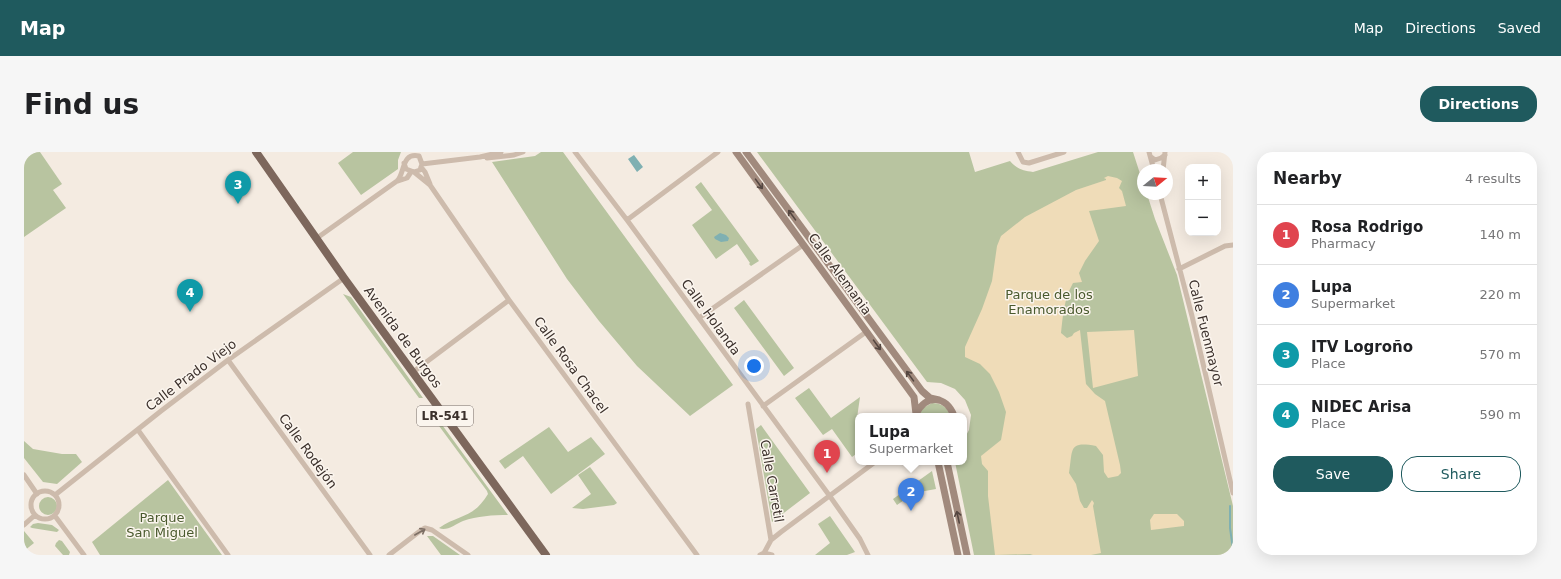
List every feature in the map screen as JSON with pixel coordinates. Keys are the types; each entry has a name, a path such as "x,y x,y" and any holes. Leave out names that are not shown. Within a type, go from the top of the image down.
{"main road":[{"name":"Avenida de Burgos","path":"256,152 344,278 546,555"},
{"name":"Calle Alemania","path":"736,152 914,398 916,413"},
{"name":"Calle Alemania","path":"746,152 922,391 930,398 939,400 946,404 953,413"},
{"path":"917,413 920,407 928,401 939,400"},
{"path":"939,465 958,555"},
{"path":"948,465 966,555"}],"street":[{"path":"317,238 397,181 407,178 412,172 422,166 480,157 501,152"},
{"path":"480,157 492,158 514,155 522,152"},
{"name":"Calle Holanda","path":"575,152 627,220 829,495 860,539 868,555"},
{"path":"627,220 718,152"},
{"path":"1018,152 1023,162 1029,163 1064,152"},
{"path":"397,181 402,174 405,157 412,153 440,162"},
{"path":"1150,155 1155,160 1161,158 1165,154"},
{"path":"1164,164 1165,154"},
{"path":"421,155 422,166"},
{"path":"404,163 406,169 412,172"},
{"name":"Calle Rosa Chacel","path":"422,166 430,185 509,300 698,555"},
{"name":"Calle Rosa Chacel","path":"412,172 430,185"},
{"name":"Calle Fuenmayor","path":"1162,200 1192,316 1233,494"},
{"path":"699,318 803,245"},
{"path":"1179,269 1225,246 1233,245"},
{"name":"Calle Prado Viejo","path":"55,495 228,360 344,278"},
{"path":"414,372 509,300"},
{"path":"763,406 866,332"},
{"name":"Calle Rodejón","path":"228,360 370,555"},
{"name":"Calle Carretil","path":"748,404 771,540"},
{"path":"138,430 228,555"},
{"path":"772,555 762,554 771,540 871,465"},
{"path":"24,475 37,494"},
{"path":"48,491 55,495 59,503 58,512 55,516 47,519 38,518 31,506 33,497 40,492 48,491"},
{"path":"24,524 35,515"},
{"path":"55,516 84,555"},
{"path":"389,555 425,528 432,530 468,555"}],"green space":[{"path":"24,152 40,152 62,184 53,190 66,208 24,237"},
{"path":"353,152 401,152 398,160 398,169 361,195 338,163"},
{"path":"541,152 563,152 733,385 690,416 637,366 599,321 567,279 492,162 535,156"},
{"name":"Parque de los Enamorados","path":"757,152 969,152 975,172 1010,161 1020,169 1033,172 1098,152 1133,152 1137,164 1137,200 1149,200 1177,275 1233,506 1233,555 974,555 956,465 967,465 967,434 971,415 965,400 955,389 941,383 927,382"},
{"path":"701,182 759,261 751,266 737,244 716,259 692,225 712,210 695,187"},
{"path":"343,294 351,297 423,398 419,398"},
{"path":"744,300 794,368 784,376 734,308"},
{"path":"809,388 831,418 860,397 858,413 855,413 855,455 852,457 832,429 823,435 795,398"},
{"path":"932,403 938,404 944,406 949,413 920,413 923,408"},
{"path":"429,407 508,515 474,518 445,529 439,528 477,508 488,494 428,411"},
{"path":"761,425 810,493 772,522 756,429"},
{"path":"549,427 568,452 591,437 605,454 551,494 523,456 505,469 499,461"},
{"path":"24,441 33,449 62,454 76,454 82,462 57,484 43,482 24,458"},
{"path":"590,467 617,503 614,505 583,509 572,508 591,494 578,475"},
{"path":"932,471 936,489 914,493 897,505 893,499"},
{"name":"Parque San Miguel","path":"168,480 222,555 100,555 92,542"},
{"path":"48,497 54,500 57,506 54,512 48,515 42,512 39,506 42,500"},
{"path":"830,516 855,552 847,555 815,555 830,543 818,524"},
{"path":"38,523 52,525 59,530 57,532 30,527 33,524"},
{"path":"24,531 34,543 24,551"},
{"path":"427,536 433,536 460,555 441,555"},
{"path":"59,540 62,541 70,552 69,555 63,555 55,546"}],"sand":[{"path":"1108,176 1122,181 1119,188 1122,191 1126,206 1089,211 1099,241 1085,261 1079,273 1082,282 1073,283 1070,289 1064,307 1061,333 1067,338 1080,330 1086,384 1095,394 1105,401 1120,465 1121,473 1118,476 1108,478 1104,472 1103,455 1096,446 1076,446 1072,453 1069,473 1076,484 1080,501 1084,508 1087,508 1092,500 1094,503 1093,506 1101,553 1091,555 995,555 988,496 988,471 982,464 981,456 1001,440 1006,412 999,392 990,374 980,364 965,357 965,347 982,309 992,281 997,246 1001,236 1025,217 1076,190 1106,180 1104,178"},
{"path":"1134,330 1138,376 1093,388 1087,332"},
{"path":"1154,514 1177,514 1184,521 1184,526 1151,530 1150,520"}],"water":[{"path":"634,155 643,167 637,172 628,159"},
{"path":"720,233 729,238 728,241 721,242 715,239 714,237"}],"waterway":[{"path":"1230,506 1230,528 1233,549"}],"place":[{"name":"ITV Logroño","path":"238,204"},
{"name":"NIDEC Arisa","path":"190,312"},
{"name":"Rosa Rodrigo","path":"827,473"},
{"name":"Lupa","path":"911,511"}]}
